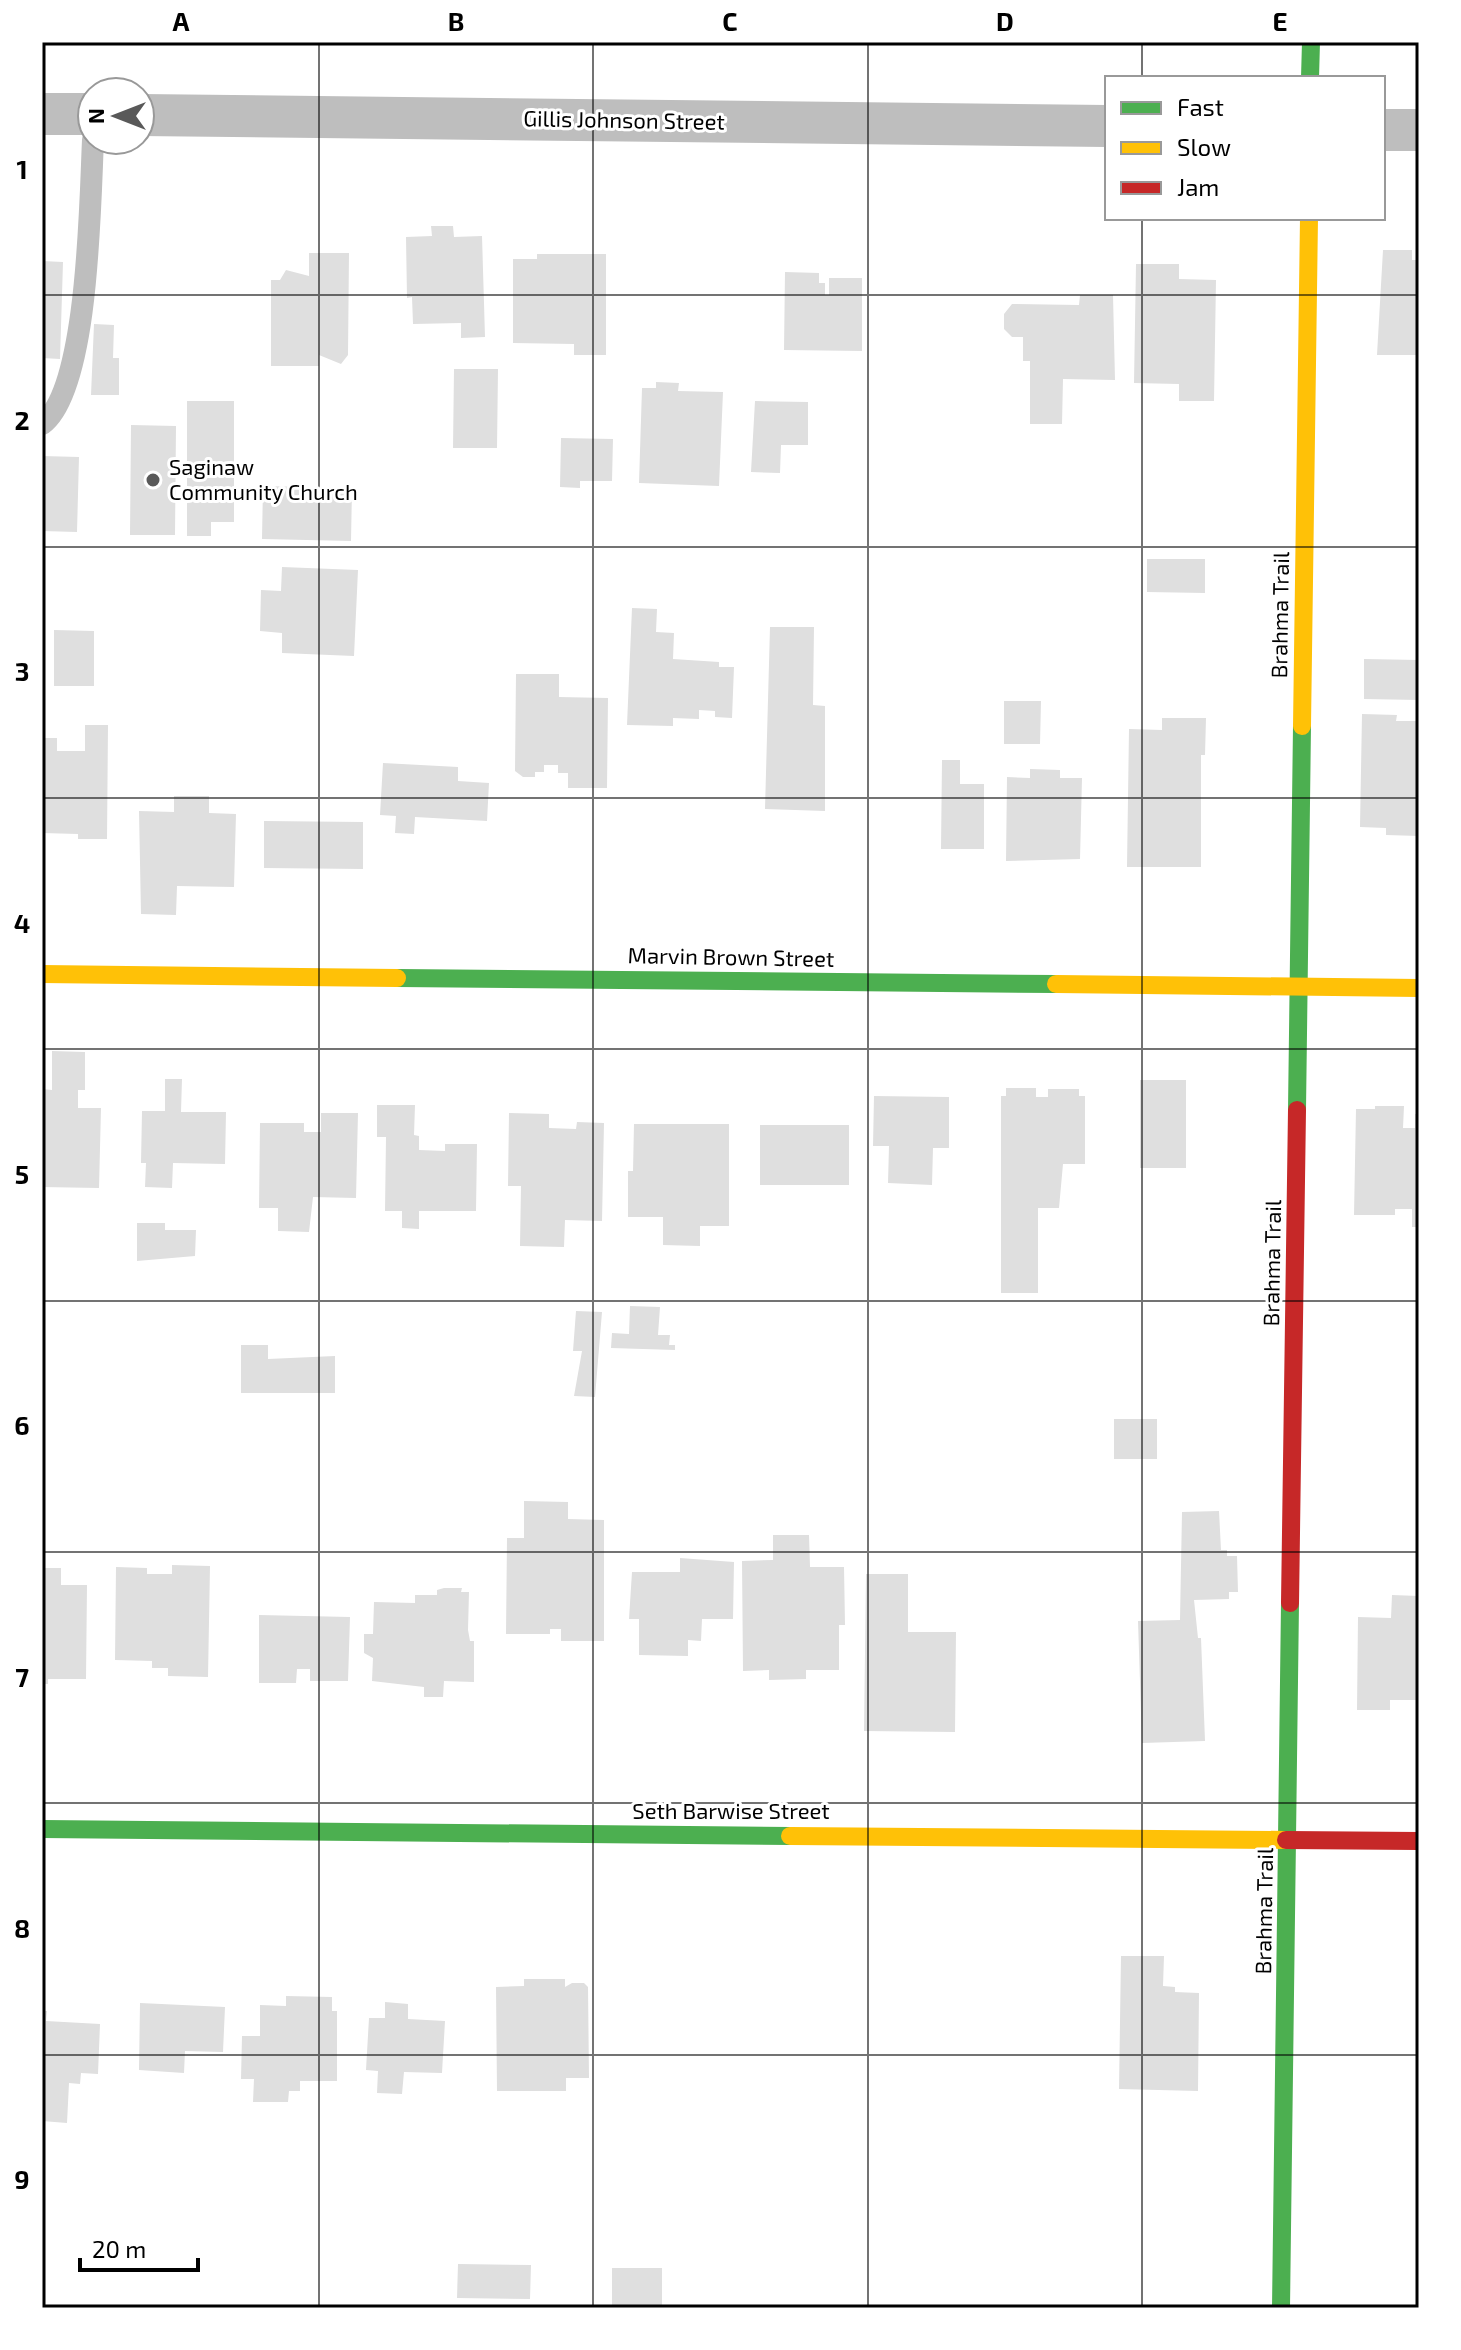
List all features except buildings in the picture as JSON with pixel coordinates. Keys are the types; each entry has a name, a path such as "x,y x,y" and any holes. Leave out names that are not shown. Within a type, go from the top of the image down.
{"street":[{"path":"1310,76 1311,42"},
{"path":"42,114 76,114"},
{"name":"Gillis Johnson Street","path":"156,115 1105,126"},
{"path":"1385,130 1419,130"},
{"name":"Brahma Trail","path":"1281,2308 1309,220"},
{"name":"Marvin Brown Street","path":"42,974 1419,988"},
{"name":"Seth Barwise Street","path":"42,1829 1419,1841"}],"lane":[{"path":"42,424 55,414 70,379 81,309 92,156"}],"traffic: fast":[{"path":"1310,76 1311,42"},
{"path":"1297,1110 1302,726"},
{"path":"397,978 1056,984"},
{"path":"1281,2308 1290,1603"},
{"path":"42,1829 790,1836"}],"traffic: slow":[{"path":"1302,726 1309,220"},
{"path":"42,974 397,978"},
{"path":"1056,984 1419,988"},
{"path":"790,1836 1286,1840"}],"traffic: jam":[{"path":"1290,1603 1297,1110"},
{"path":"1286,1840 1419,1841"}],"place":[{"name":"Saginaw Community Church","path":"153,480"}]}
